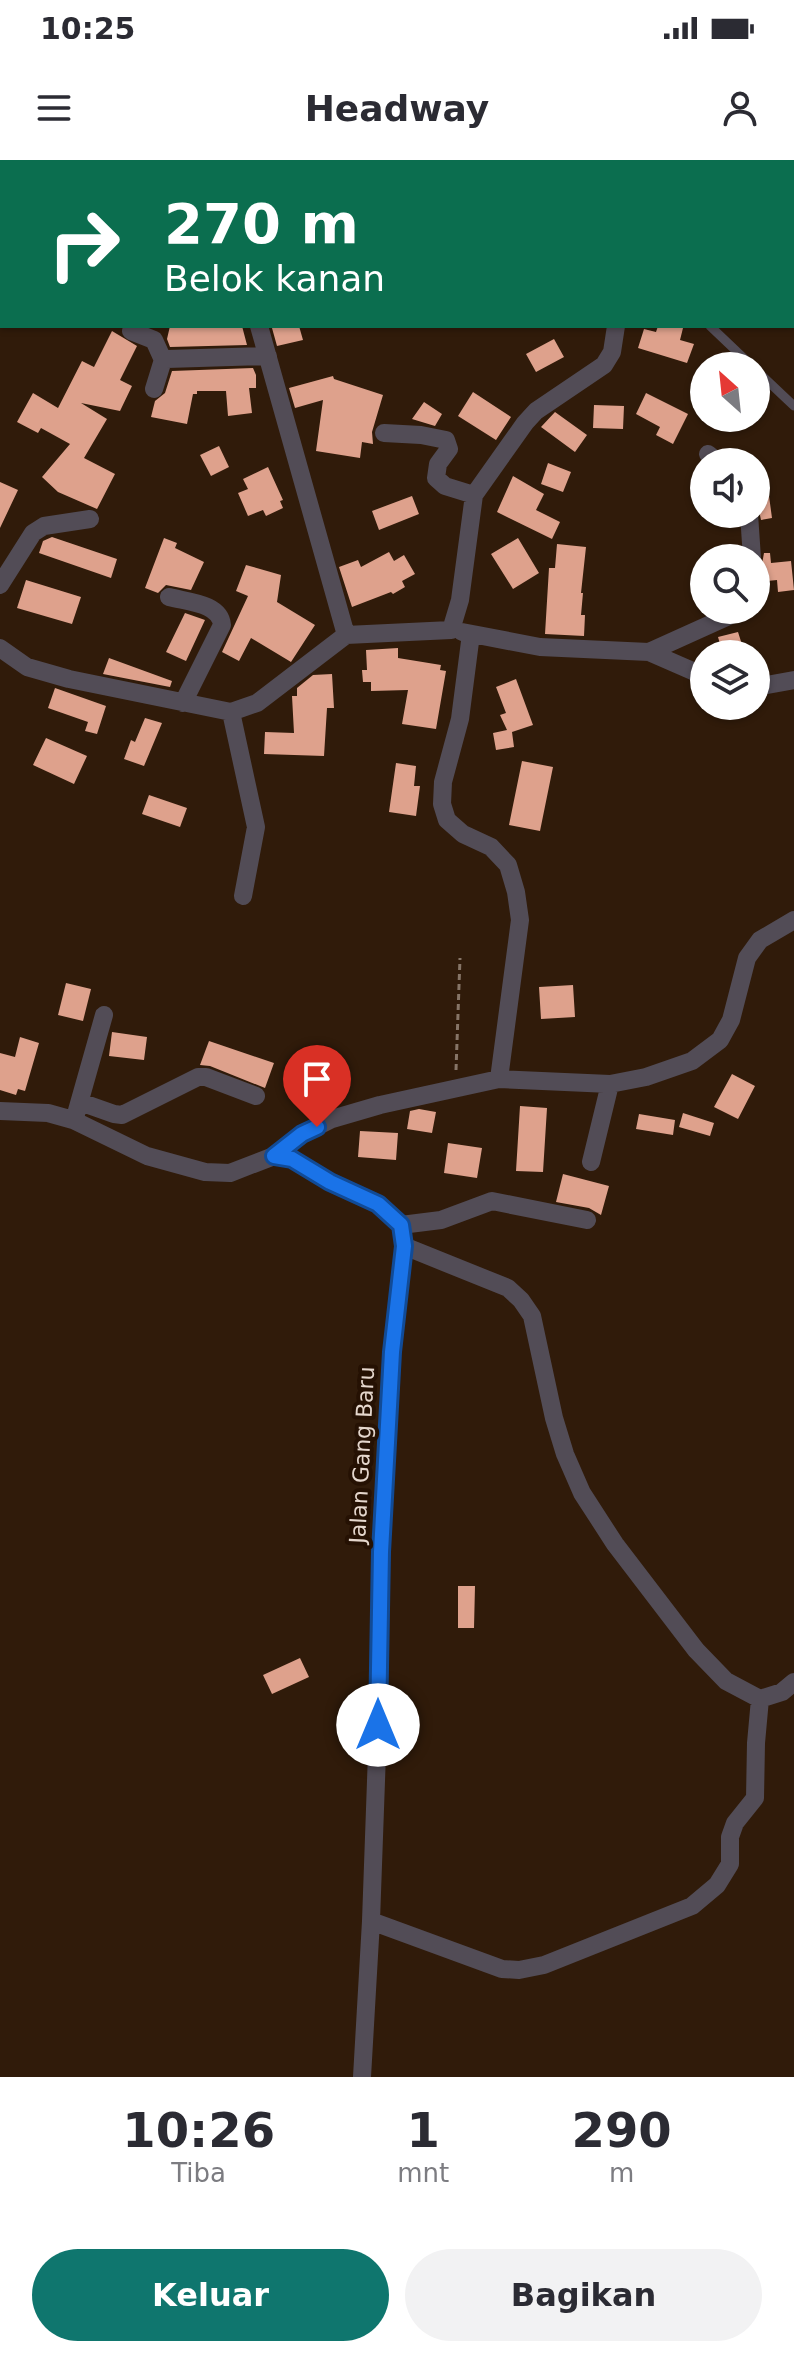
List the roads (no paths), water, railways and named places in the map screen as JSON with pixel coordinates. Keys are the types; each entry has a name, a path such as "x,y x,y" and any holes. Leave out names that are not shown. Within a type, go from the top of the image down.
{"street":[{"path":"260,328 346,635"},
{"path":"451,630 460,600 474,495 536,411 604,365 612,352 616,328"},
{"path":"131,331 152,339 163,360 154,389"},
{"path":"163,360 268,356"},
{"path":"384,433 446,440 449,449 438,464 436,478 445,486 474,495"},
{"path":"0,585 33,533 44,526 90,519"},
{"path":"169,597 214,609 221,616 222,625 183,703"},
{"path":"649,652 711,624"},
{"path":"0,648 27,667 42,672 100,687 231,712 257,703 346,635 451,630 540,647 649,652 690,670"},
{"path":"471,634 460,719 443,782 442,804 447,820 463,834 491,847 508,865 516,892 520,920 499,1079"},
{"path":"770,684 794,680"},
{"path":"231,712 256,827 243,896"},
{"path":"0,1111 48,1113 73,1120 147,1156 205,1172 230,1173 274,1156 302,1134 332,1119 380,1105 499,1079 610,1084 646,1077 692,1061 720,1040 731,1020 747,958 760,940 794,920"},
{"path":"73,1120 104,1015"},
{"path":"80,1102 122,1115 198,1077 206,1077 256,1096"},
{"path":"591,1162 610,1084"},
{"path":"274,1156 292,1159 330,1182 378,1204 401,1225 441,1220 492,1201 587,1220"},
{"name":"Jalan Gang Baru","path":"362,2077 371,1921 381,1552 392,1352 404,1246 401,1225"},
{"path":"404,1246 508,1288 521,1300 532,1316 554,1418 582,1493 615,1544 696,1650 726,1681 760,1699 782,1692 794,1682"},
{"path":"371,1921 484,1964 519,1970 544,1965 692,1906 717,1885 730,1864 730,1837 735,1823 755,1798 760,1699"}],"lane":[{"path":"712,328 737,352"},
{"path":"770,383 794,406"}]}
